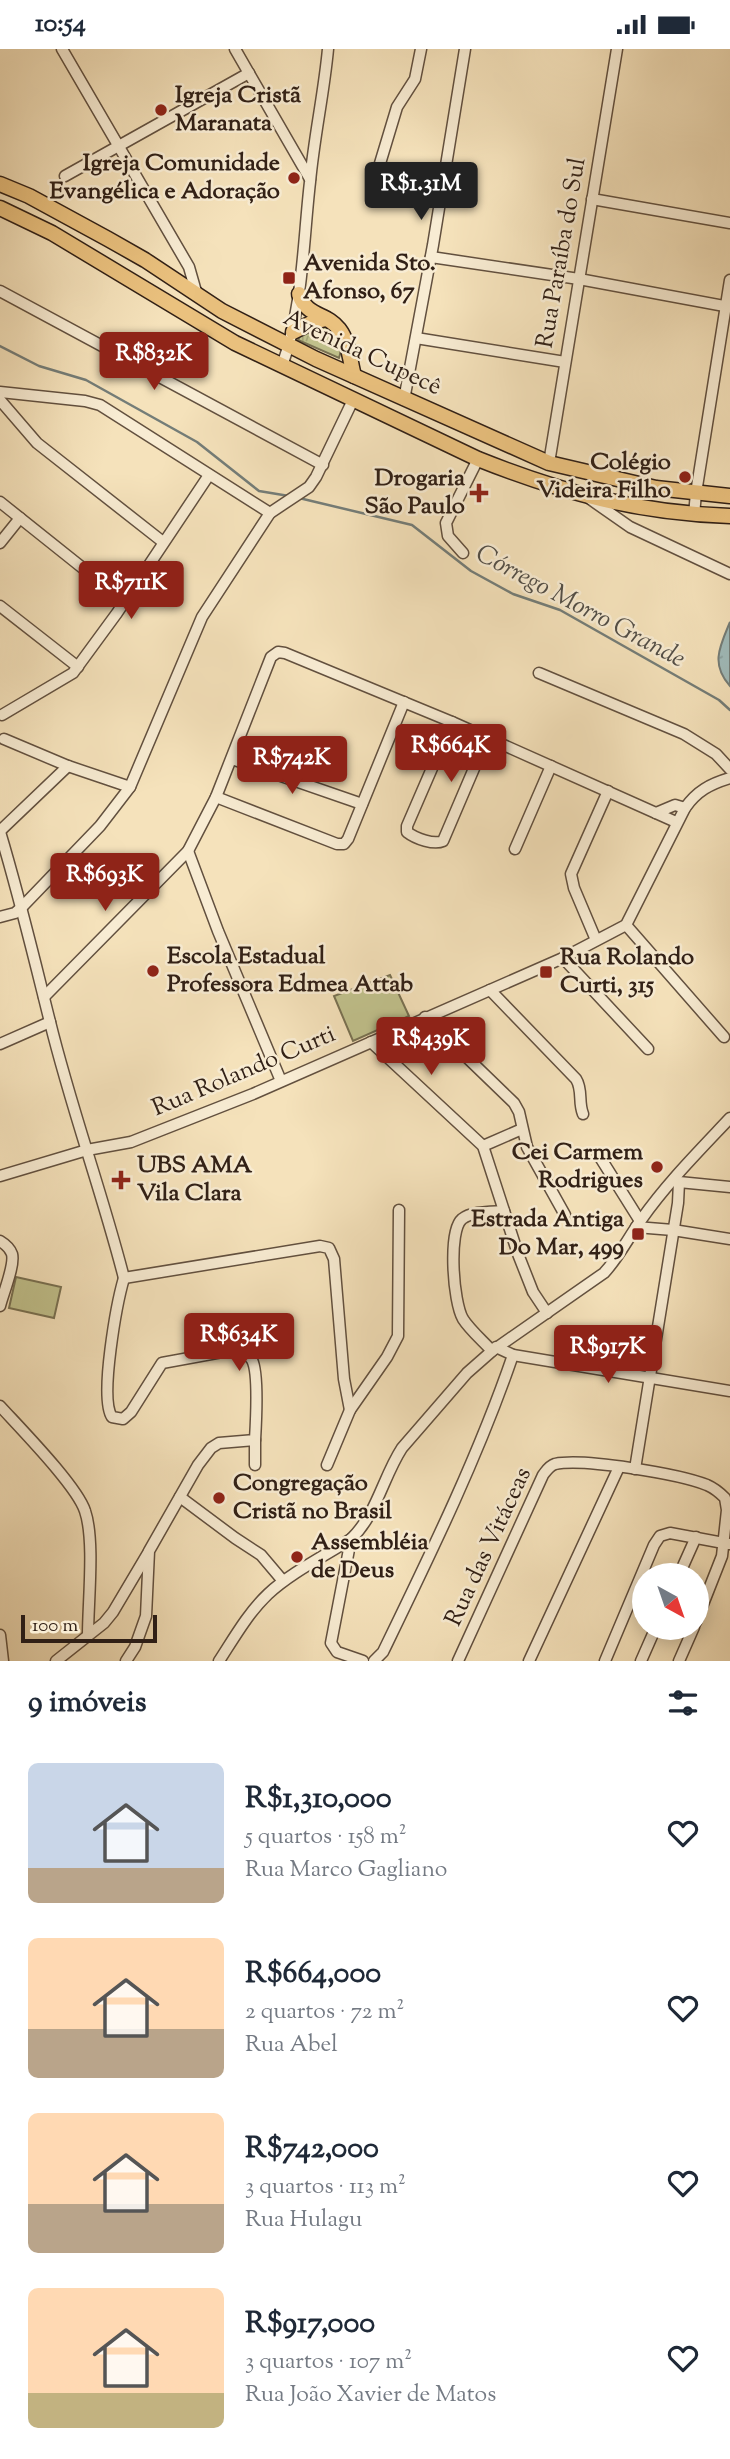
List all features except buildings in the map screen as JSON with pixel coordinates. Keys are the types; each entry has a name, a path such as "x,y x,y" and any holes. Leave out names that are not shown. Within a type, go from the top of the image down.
{"main road":[{"name":"Avenida Cupecê","path":"0,184 29,196 145,260 222,311 292,339 354,376 549,463 656,488 730,496"},
{"name":"Avenida Cupecê","path":"0,208 52,233 203,324 282,366 478,459 588,498 694,515 730,516"},
{"path":"299,294 307,309 336,325 345,338 354,376"},
{"path":"292,339 313,322 326,319"}],"street":[{"path":"62,49 189,267 197,295"},
{"path":"235,49 310,179"},
{"path":"282,366 292,339 299,294 310,179 328,49"},
{"path":"375,180 397,107 415,79 421,49"},
{"path":"404,400 431,257 465,49"},
{"name":"Rua Paraíba do Sul","path":"549,463 617,49"},
{"path":"65,176 249,73"},
{"path":"592,199 730,223"},
{"path":"431,257 579,279 727,306"},
{"path":"694,515 730,280"},
{"path":"0,291 323,465"},
{"path":"416,338 565,362"},
{"path":"0,392 100,405 270,513"},
{"path":"0,400 37,443 163,542"},
{"path":"0,917 15,913 22,907 100,825 130,787 202,617 270,513 309,487 323,465 353,400"},
{"path":"463,554 448,536 446,523 478,459"},
{"path":"130,787 2,740 1,714 74,673 209,475"},
{"path":"588,498 630,527 730,574"},
{"path":"0,502 124,601"},
{"path":"0,543 20,518"},
{"path":"0,606 78,667"},
{"path":"44,997 188,851 216,797 271,657 281,652 452,722 676,822"},
{"path":"539,673 684,734 716,754 730,769"},
{"path":"216,797 341,845 348,839 404,702"},
{"path":"452,722 407,826 407,832 413,836 436,843 443,841 487,738"},
{"path":"232,759 362,804"},
{"path":"68,766 0,831 50,1022 124,1278 114,1319 107,1395 109,1414 123,1419 131,1412 162,1363 240,1350 251,1358 254,1368 255,1465"},
{"path":"515,849 551,767"},
{"path":"724,1037 626,925 685,808 694,796 710,784 730,778"},
{"path":"596,940 574,888 571,874 608,791"},
{"path":"656,813 675,805 685,808"},
{"path":"188,851 218,931 281,1081"},
{"name":"Rua Rolando Curti","path":"0,1176 87,1150 131,1142 281,1081 563,958 626,925"},
{"path":"563,958 648,1049"},
{"path":"490,990 579,1083 583,1114"},
{"path":"425,1017 509,1098 519,1112 527,1147 565,1215"},
{"path":"0,1044 50,1022"},
{"path":"371,1042 482,1145 533,1292 547,1313"},
{"path":"219,1661 258,1604 283,1581 351,1539 369,1517 393,1461 402,1448 467,1373 494,1349 604,1273 616,1261 638,1224 730,1118"},
{"path":"482,1145 522,1126"},
{"path":"598,1154 638,1224"},
{"path":"676,1180 730,1187"},
{"path":"635,1469 678,1203 676,1180"},
{"path":"327,1465 350,1410 373,1379 398,1336 399,1210"},
{"path":"504,1210 469,1215 460,1222 457,1228 454,1265 459,1308 463,1318 494,1349 513,1355 730,1391"},
{"path":"638,1224 730,1239"},
{"path":"0,1241 12,1254 0,1306"},
{"path":"124,1278 320,1246 329,1248 334,1259 344,1379 350,1410"},
{"path":"374,1661 383,1652 418,1579 475,1452 513,1355"},
{"path":"0,1406 65,1480 85,1509 90,1545 88,1635"},
{"path":"56,1661 113,1612 198,1465 211,1448 219,1443 255,1440"},
{"name":"Rua das Vitáceas","path":"458,1661 512,1540 548,1468 563,1464 635,1469 705,1484 722,1495 727,1503 727,1543 709,1589"},
{"path":"530,1661 619,1467"},
{"path":"180,1497 261,1555 283,1581"},
{"path":"605,1661 654,1545 664,1534 727,1543"},
{"path":"684,1563 696,1537"},
{"path":"351,1539 331,1631 331,1643 337,1652 363,1661"},
{"path":"126,1661 135,1647 146,1616 149,1551"},
{"path":"0,1635 3,1661"},
{"path":"641,1661 650,1640"},
{"path":"679,1661 688,1640"}],"green space":[{"path":"326,324 338,339 339,358 298,340 302,332"},
{"path":"390,975 409,1016 353,1041 334,996"},
{"path":"16,1277 61,1287 54,1318 9,1308"}],"water":[{"path":"730,622 730,686 720,670 719,655"}],"waterway":[{"name":"Córrego Morro Grande","path":"0,346 39,366 86,380 197,442 259,491 289,496"},
{"name":"Córrego Morro Grande","path":"299,498 412,525 471,571 513,594 560,610 719,700 730,710"}],"place":[{"name":"Igreja Cristã Maranata","path":"161,110"},
{"name":"Igreja Comunidade Evangélica e Adoração","path":"294,178"},
{"name":"Avenida Sto. Afonso, 67","path":"289,278"},
{"name":"Colégio Videira Filho","path":"685,477"},
{"name":"Drogaria São Paulo","path":"479,493"},
{"name":"Escola Estadual Professora Edmea Attab","path":"153,971"},
{"name":"Rua Rolando Curti, 315","path":"546,972"},
{"name":"Cei Carmem Rodrigues","path":"657,1167"},
{"name":"UBS AMA Vila Clara","path":"121,1180"},
{"name":"Estrada Antiga Do Mar, 499","path":"638,1234"},
{"name":"Congregação Cristã no Brasil","path":"219,1498"},
{"name":"Assembléia de Deus","path":"297,1557"}]}
